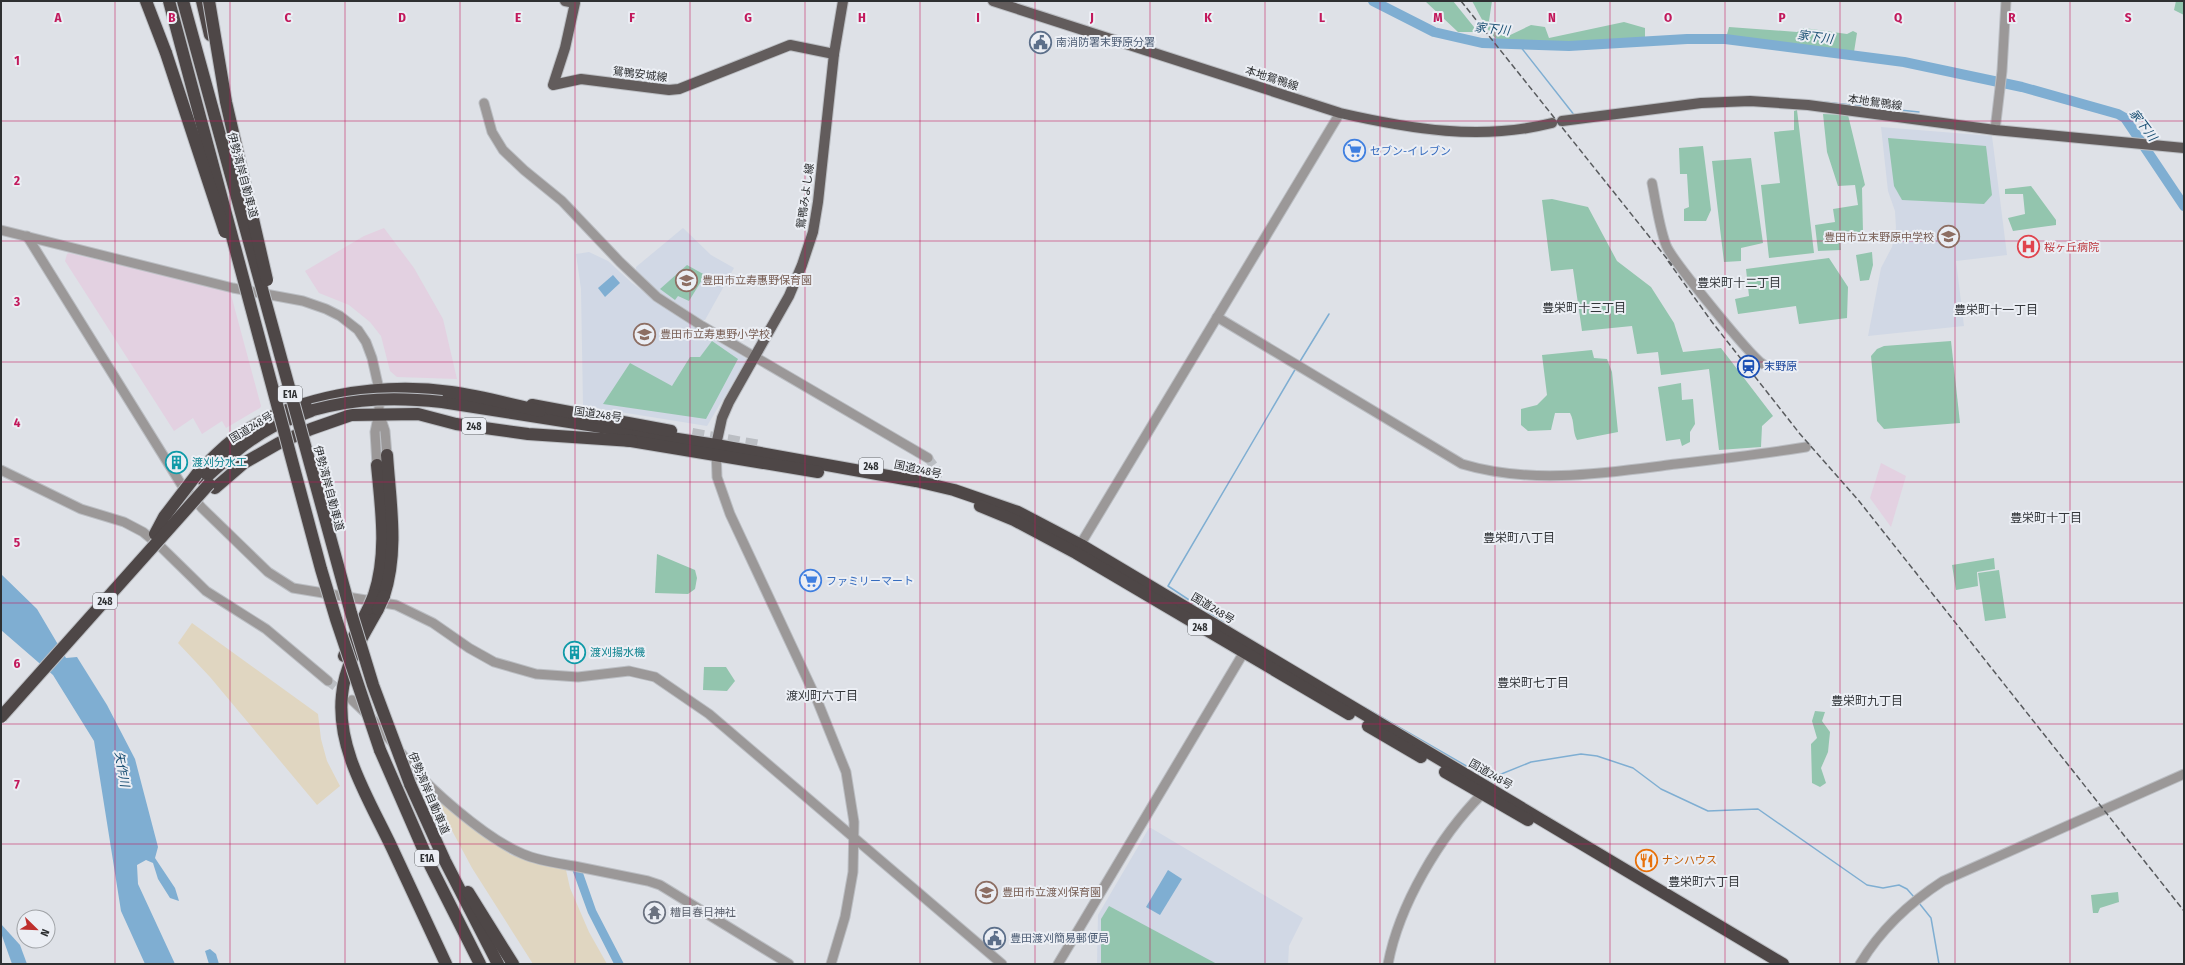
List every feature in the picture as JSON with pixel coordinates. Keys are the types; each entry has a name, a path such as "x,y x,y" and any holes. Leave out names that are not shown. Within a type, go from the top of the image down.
{"highway":[{"path":"146,1 166,53"},
{"path":"151,1 210,193 250,303"},
{"name":"E1A","path":"169,1 332,605 380,750 431,867 480,964"},
{"name":"伊勢湾岸自動車道","path":"183,1 351,613 389,730 424,815 467,906 498,964"},
{"path":"202,1 294,389 306,451"},
{"path":"208,1 226,102"},
{"name":"248","path":"1,717 181,518 187,517 206,482 235,438 272,416 310,402 379,389 409,389 450,392 499,401 510,401 572,425"},
{"name":"国道248号","path":"1,705 155,534 236,450 256,436 273,427 368,399 403,398 442,406 595,427 940,494 1014,520 1078,549"},
{"name":"248","path":"206,482 279,443 352,415 379,413 418,414 463,425 528,434 572,425 692,434"},
{"name":"国道248号","path":"572,425 634,441 716,450 916,481 978,498 1018,512 1246,649 1783,964"},
{"name":"248","path":"760,446 824,456 938,481 967,490 978,498"},
{"path":"387,456 393,546 391,572 373,609 344,682 341,714 344,736 358,775 446,964"},
{"path":"377,466 383,545 379,595"},
{"path":"373,609 340,666 333,703 335,732 350,778 437,964"},
{"name":"国道248号","path":"1246,649 1482,794 1767,964"},
{"path":"424,815 483,918 513,964"},
{"path":"431,867 474,964"}],"main road":[{"name":"鴛鴨安城線","path":"565,1 575,3 565,48 553,85 581,79 669,90 679,89 790,45 834,54"},
{"name":"鴛鴨みよし線","path":"716,450 722,418 729,402 789,296 802,265 813,232 818,202 834,54 843,1"},
{"name":"本地鴛鴨線","path":"993,1 1340,113 1413,128 1455,131 1494,132 1552,123"},
{"name":"本地鴛鴨線","path":"1562,121 1707,103 1750,101 1812,105 1995,130 2184,148"}],"street":[{"path":"1995,130 2002,71 2006,1"},
{"path":"484,103 492,132 503,150 549,192 562,201 620,262 657,297 928,458"},
{"path":"1078,549 1340,113"},
{"path":"1652,183 1665,240 1672,255 1726,323 1763,364"},
{"path":"1,230 233,288 303,301 326,309 350,322 366,342 372,358 379,389 379,413 375,432 377,466"},
{"path":"27,236 181,484 202,508 280,582 303,591 396,605 429,620 469,648 500,664 536,674 554,677 580,677 629,671 655,677 709,714 1002,964"},
{"path":"1218,317 1456,461 1483,471 1553,477 1599,474 1806,447"},
{"path":"379,413 385,431 387,456"},
{"path":"716,450 717,477 730,514 840,752 846,772 853,807 854,856 851,892 846,917 831,964"},
{"path":"1,470 81,509 124,522 143,532 160,546 206,591 266,629 328,681"},
{"path":"1058,964 1246,649"},
{"path":"352,700 372,719 412,768 441,795 481,828 523,854 562,864 648,881 660,885 789,964"},
{"path":"1860,964 1882,932 1909,905 1944,881 2184,774"},
{"path":"1388,964 1398,926 1415,891 1444,842 1467,808 1482,794"}],"shaded area":[{"name":"豊田市立末野原中学校","path":"1881,127 1992,136 2007,255 1956,261 1964,326 1868,336 1881,268 1892,247 1896,228 1895,211 1888,191"},
{"path":"384,228 414,268 443,319 457,379 397,377 390,371 381,336 370,322 349,305 319,293 305,271 364,236"},
{"name":"豊田市立寿惠野保育園","path":"683,228 711,255 734,268 705,320 701,320 667,299 636,273 636,267"},
{"name":"豊田市立寿恵野小学校","path":"589,252 608,261 632,283 667,309 747,359 707,426 583,406 581,289 576,254"},
{"path":"69,253 230,291 261,406 260,408 226,428 222,421 202,434 193,418 174,431 65,261 67,254"},
{"path":"1881,463 1906,476 1891,527 1870,498"},
{"path":"192,623 318,714 321,739 327,761 340,786 317,805 210,677 178,643"},
{"path":"433,795 469,825 511,855 566,870 570,888 589,932 607,964 533,964 472,868"},
{"path":"1149,828 1303,918 1289,946 1288,964 1097,964 1098,915"}],"green space":[{"path":"1425,1 1453,1 1478,32 1458,32"},
{"path":"1472,1 1492,1 1489,21 1506,37 1531,25 1545,27 1549,38 1624,22 1645,28 1645,40 1546,46 1509,44 1499,41 1491,33"},
{"path":"2176,1 2184,1 2184,15 2174,10"},
{"path":"1729,27 1797,32 1804,28 1847,34 1853,31 1857,33 1854,52 1726,38"},
{"path":"1797,110 1814,253 1769,258 1761,185 1780,183 1774,132 1794,130 1794,111"},
{"path":"1823,114 1848,115 1865,185 1862,188 1863,233 1840,236 1841,250 1818,251 1815,225 1835,222 1833,209 1858,205 1855,185 1838,186 1827,152"},
{"path":"1888,138 1986,146 1992,195 1984,204 1902,200 1894,186"},
{"path":"1703,146 1711,210 1706,221 1684,221 1684,209 1689,207 1687,174 1680,174 1679,148"},
{"path":"1751,158 1763,243 1741,248 1741,261 1724,262 1712,161"},
{"path":"2031,186 2056,220 2056,225 2013,231 2008,218 2025,214 2023,194 2005,194 2005,189"},
{"path":"1552,199 1588,207 1617,261 1651,287 1674,323 1683,352 1721,348 1773,416 1762,426 1761,447 1719,450 1709,369 1661,375 1658,352 1637,354 1632,326 1582,331 1573,269 1551,271 1542,200"},
{"path":"1872,252 1873,265 1869,280 1860,281 1856,255"},
{"path":"1829,258 1848,287 1847,318 1799,324 1796,306 1738,314 1735,299 1749,296 1746,269"},
{"path":"687,265 705,275 689,301 678,296 675,300 660,289"},
{"path":"712,341 738,359 706,419 603,404 630,363 672,386 690,357 700,357"},
{"path":"1951,341 1960,423 1884,429 1877,421 1871,356 1877,349 1884,346"},
{"path":"1592,350 1594,358 1607,359 1612,372 1618,432 1577,440 1570,413 1555,413 1551,430 1528,431 1521,425 1521,409 1537,405 1547,395 1542,355"},
{"path":"1681,383 1682,400 1693,399 1695,424 1690,432 1690,442 1682,446 1680,439 1666,441 1658,387"},
{"path":"657,554 695,570 697,578 695,589 688,594 655,593"},
{"path":"1994,558 1995,569 1977,572 1978,586 1956,590 1952,565"},
{"path":"1999,570 2006,618 1985,621 1978,573"},
{"path":"704,667 726,667 735,681 727,691 703,690"},
{"path":"1815,711 1825,712 1822,721 1830,732 1828,752 1821,768 1826,783 1820,787 1812,783 1811,744 1817,738 1812,721"},
{"path":"2118,892 2119,902 2100,908 2098,913 2093,913 2091,895"},
{"path":"1109,906 1217,964 1101,964 1101,919"}],"water":[{"path":"613,275 620,283 605,297 598,288"},
{"name":"矢作川","path":"1,574 37,609 66,658 77,657 107,705 135,759 158,847 155,858 175,888 179,901 170,898 158,879 153,863 146,860 137,865 138,884 175,964 145,964 121,911 94,741 53,675 1,630"},
{"path":"572,869 582,870 596,910 624,964 614,964 588,913"},
{"path":"1168,870 1182,879 1160,915 1146,907"},
{"path":"1,924 16,941 16,949 21,949 27,964 12,964 1,933"},
{"path":"210,949 216,954 219,964 209,964 205,951"}],"waterway":[{"name":"家下川","path":"1373,1 1434,32 1482,43 1569,46 1687,39 1725,39 1904,62 2022,87 2118,114 2125,118 2184,206"},
{"path":"1520,46 1575,116"},
{"path":"1823,102 1919,112"},
{"path":"1299,363 1329,314"},
{"path":"1230,627 1168,586 1296,368"},
{"path":"1364,707 1489,779 1531,762 1581,754 1597,756 1633,768 1661,789 1708,811 1758,809 1867,885 1883,888 1899,885 1907,889 1914,897"},
{"path":"1919,903 1931,918 1939,964"}],"tunnel":[{"path":"692,434 760,446"},
{"path":"928,458 938,471 936,483"},
{"path":"328,681 346,695"}],"railway":[{"path":"1461,1 1672,265"},
{"path":"1668,261 1712,322 1800,434 1859,501 2184,911"}],"place":[{"name":"南消防署末野原分署","path":"1041,42"},
{"name":"セブン-イレブン","path":"1355,151"},
{"name":"豊田市立末野原中学校","path":"1949,237"},
{"name":"桜ヶ丘病院","path":"2029,247"},
{"name":"豊田市立寿惠野保育園","path":"686,280"},
{"name":"豊田市立寿恵野小学校","path":"644,334"},
{"name":"末野原","path":"1749,366"},
{"name":"渡刈分水工","path":"176,462"},
{"name":"ファミリーマート","path":"810,581"},
{"name":"渡刈揚水機","path":"575,652"},
{"name":"ナンハウス","path":"1647,860"},
{"name":"豊田市立渡刈保育園","path":"987,892"},
{"name":"糟目春日神社","path":"654,912"},
{"name":"豊田渡刈簡易郵便局","path":"994,938"}],"district":[{"name":"豊栄町十二丁目","path":"1739,283"},
{"name":"豊栄町十三丁目","path":"1584,308"},
{"name":"豊栄町十一丁目","path":"1996,310"},
{"name":"豊栄町十丁目","path":"2046,518"},
{"name":"豊栄町八丁目","path":"1519,538"},
{"name":"豊栄町七丁目","path":"1533,683"},
{"name":"渡刈町六丁目","path":"822,696"},
{"name":"豊栄町九丁目","path":"1867,701"},
{"name":"豊栄町六丁目","path":"1704,882"}]}
